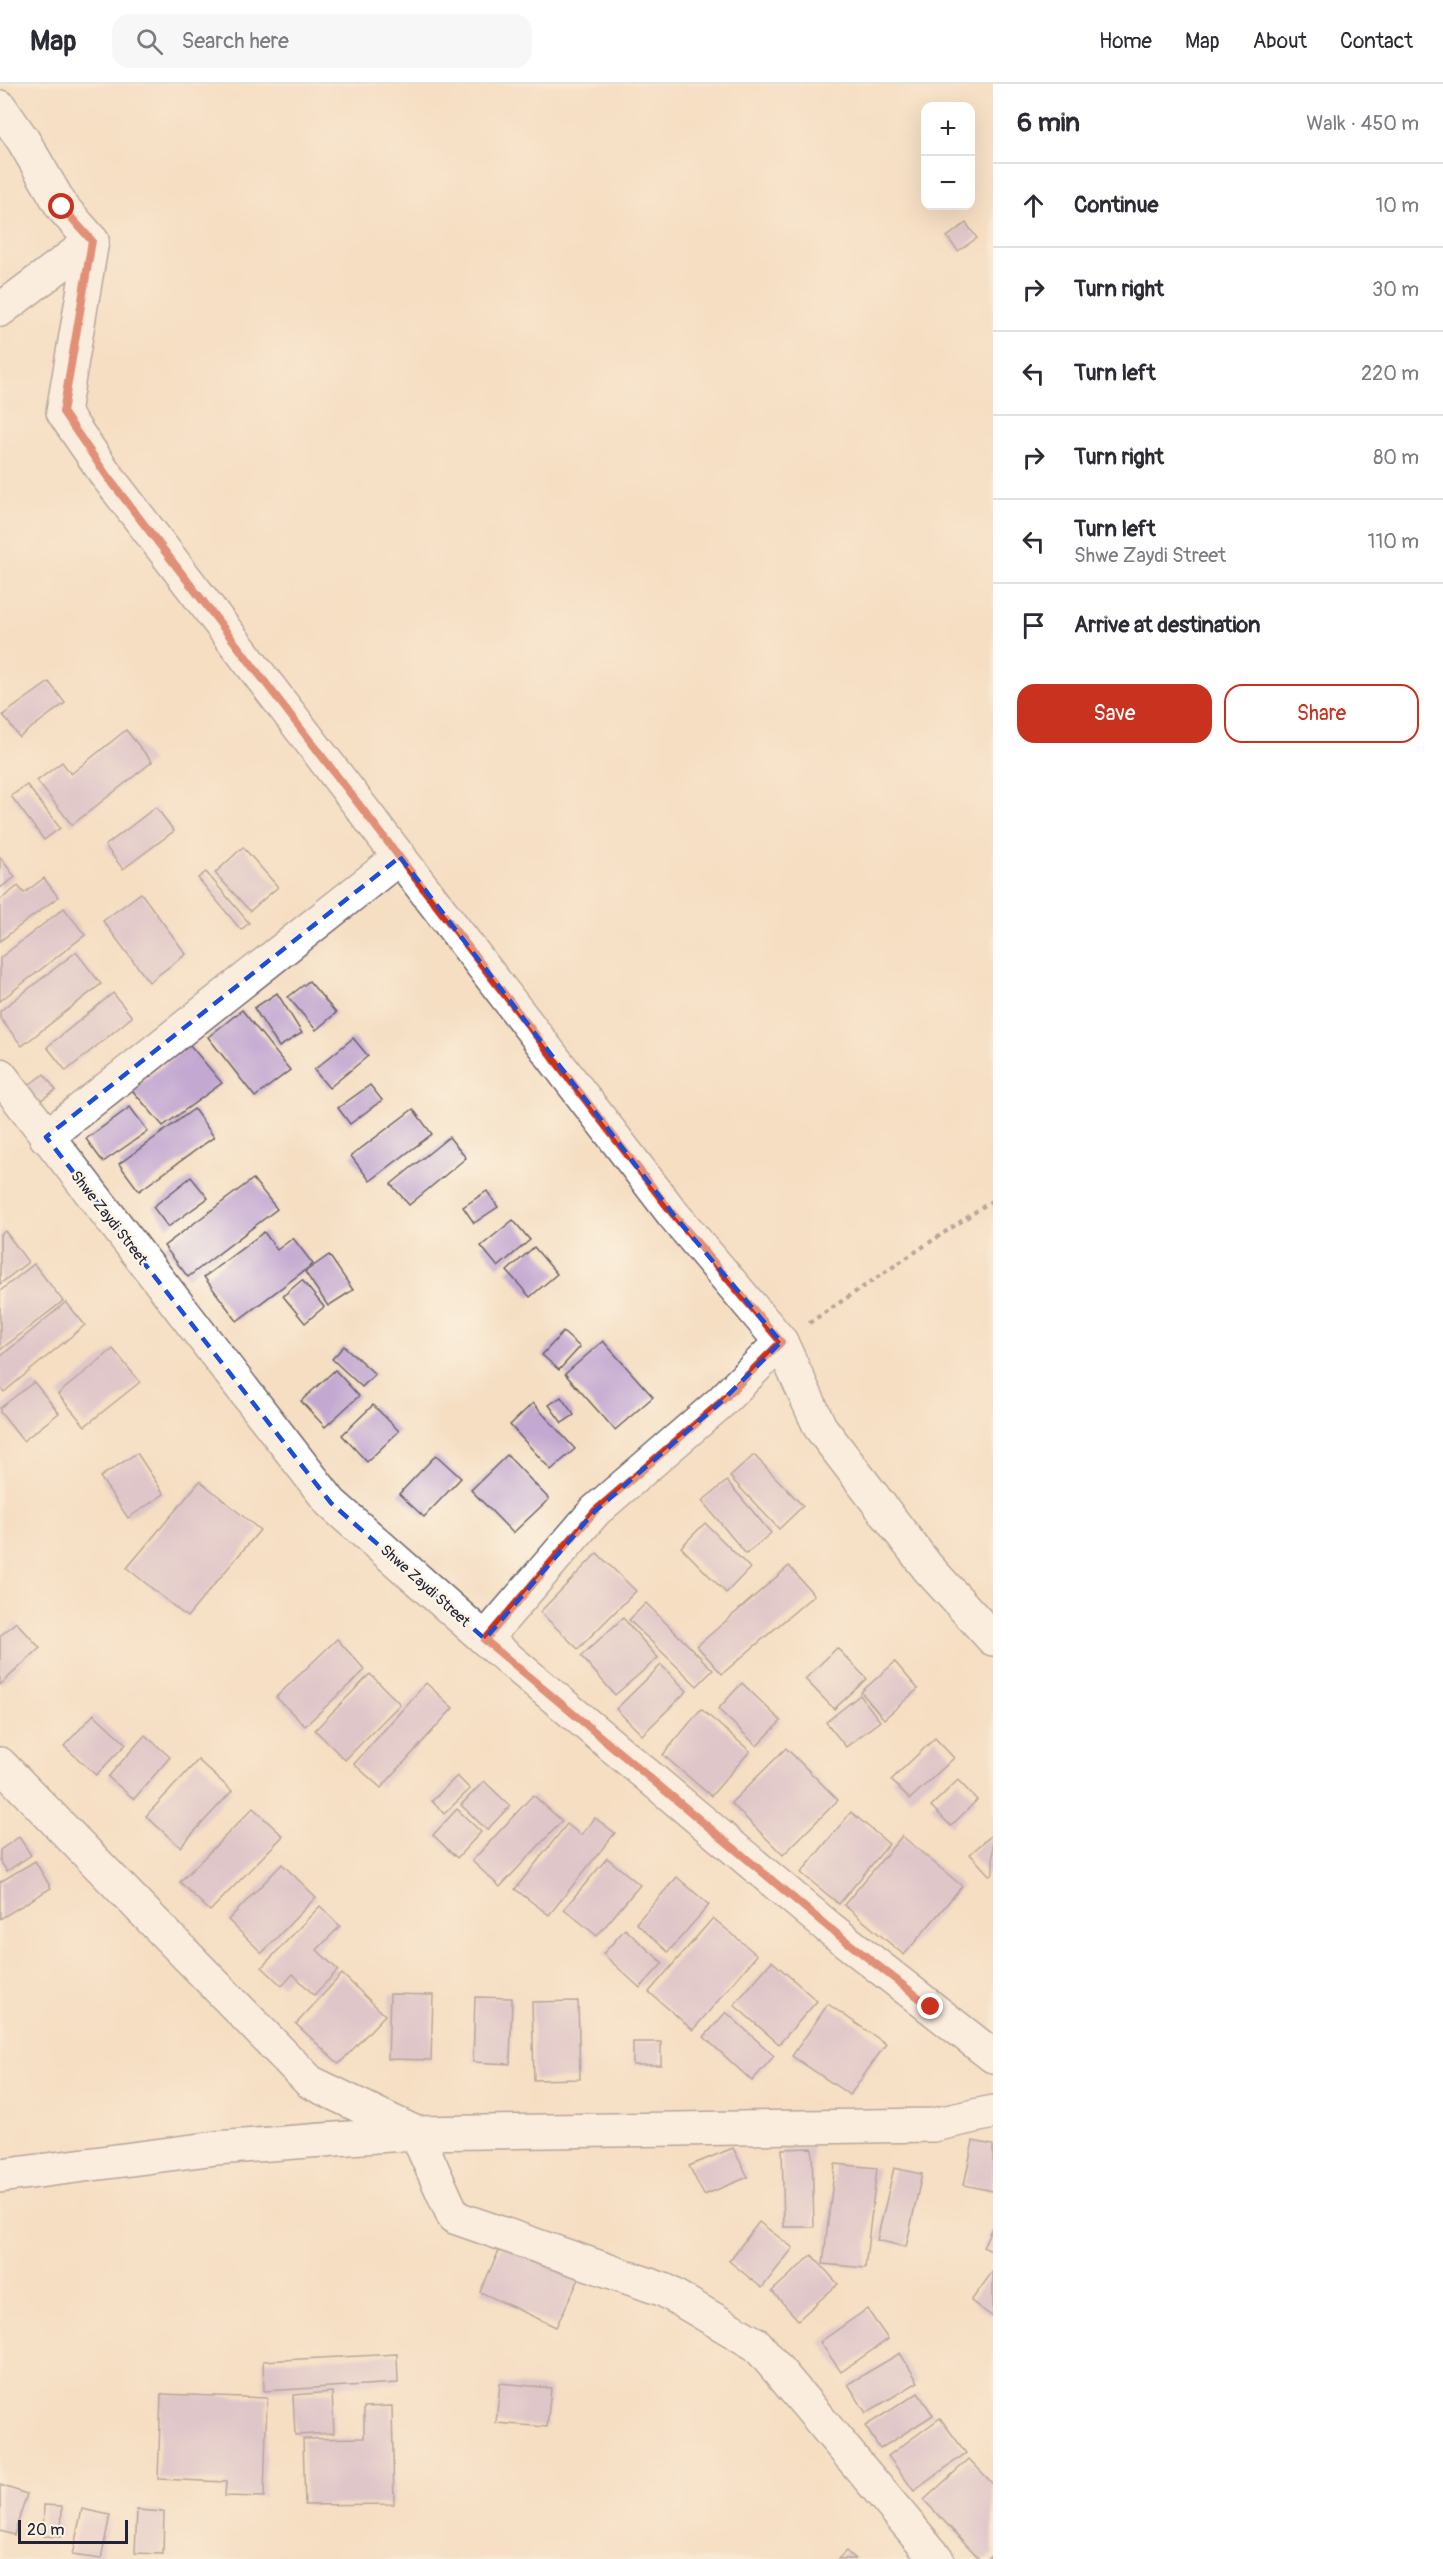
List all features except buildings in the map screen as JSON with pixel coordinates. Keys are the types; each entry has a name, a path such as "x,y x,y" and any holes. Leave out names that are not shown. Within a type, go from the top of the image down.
{"street":[{"path":"0,107 23,140 62,207 92,241"},
{"path":"0,310 92,241"},
{"path":"92,241 63,412 107,476 673,1214 781,1342 820,1427 928,1568 993,1639"},
{"path":"46,1137 400,857"},
{"name":"Shwe Zaydi Street","path":"0,1075 331,1503 485,1640 828,1927 993,2056"},
{"path":"485,1640 595,1511 721,1402 781,1342"},
{"path":"0,1764 310,2082 416,2133 454,2217 664,2290 757,2345 937,2559"},
{"path":"0,2176 216,2148 416,2133 933,2125 993,2112"}],"path":[{"path":"781,1342 993,1200"}],"highlighted area":[{"path":"400,857 673,1214 781,1342 721,1402 595,1511 485,1639 331,1503 46,1137"}],"route":[{"path":"62,207 92,241 63,412 107,476 673,1214 781,1342 721,1402 595,1511 485,1640 828,1927 931,2007"}]}
